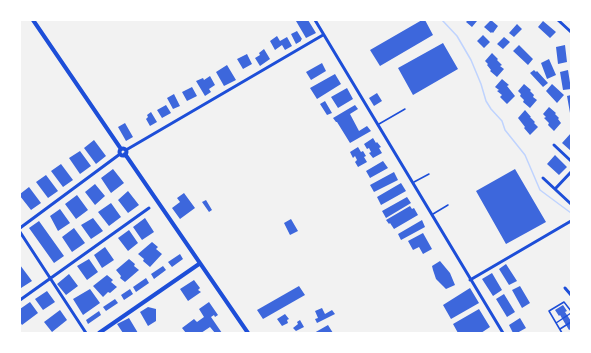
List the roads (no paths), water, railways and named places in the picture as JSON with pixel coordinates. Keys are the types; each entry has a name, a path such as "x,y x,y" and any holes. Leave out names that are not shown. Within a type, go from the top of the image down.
{"street":[{"path":"33,20 199,264 248,333"},
{"path":"315,20 503,333"},
{"path":"558,20 571,32"},
{"path":"20,228 123,152 323,35"},
{"path":"554,145 571,161"},
{"path":"555,189 571,172"},
{"path":"544,178 571,204"},
{"path":"20,300 149,208"},
{"path":"470,280 571,221"},
{"path":"20,232 86,333"},
{"path":"99,333 199,264"},
{"path":"565,288 571,296"}],"lane":[{"path":"378,125 405,109"},
{"path":"412,183 429,174"},
{"path":"431,215 448,205"},
{"path":"556,322 571,312 564,302 549,311 562,333"},
{"path":"560,329 571,322"}],"waterway":[{"path":"442,20 457,36 471,60 486,101 502,121 505,130 525,155 540,190 571,213"}]}
